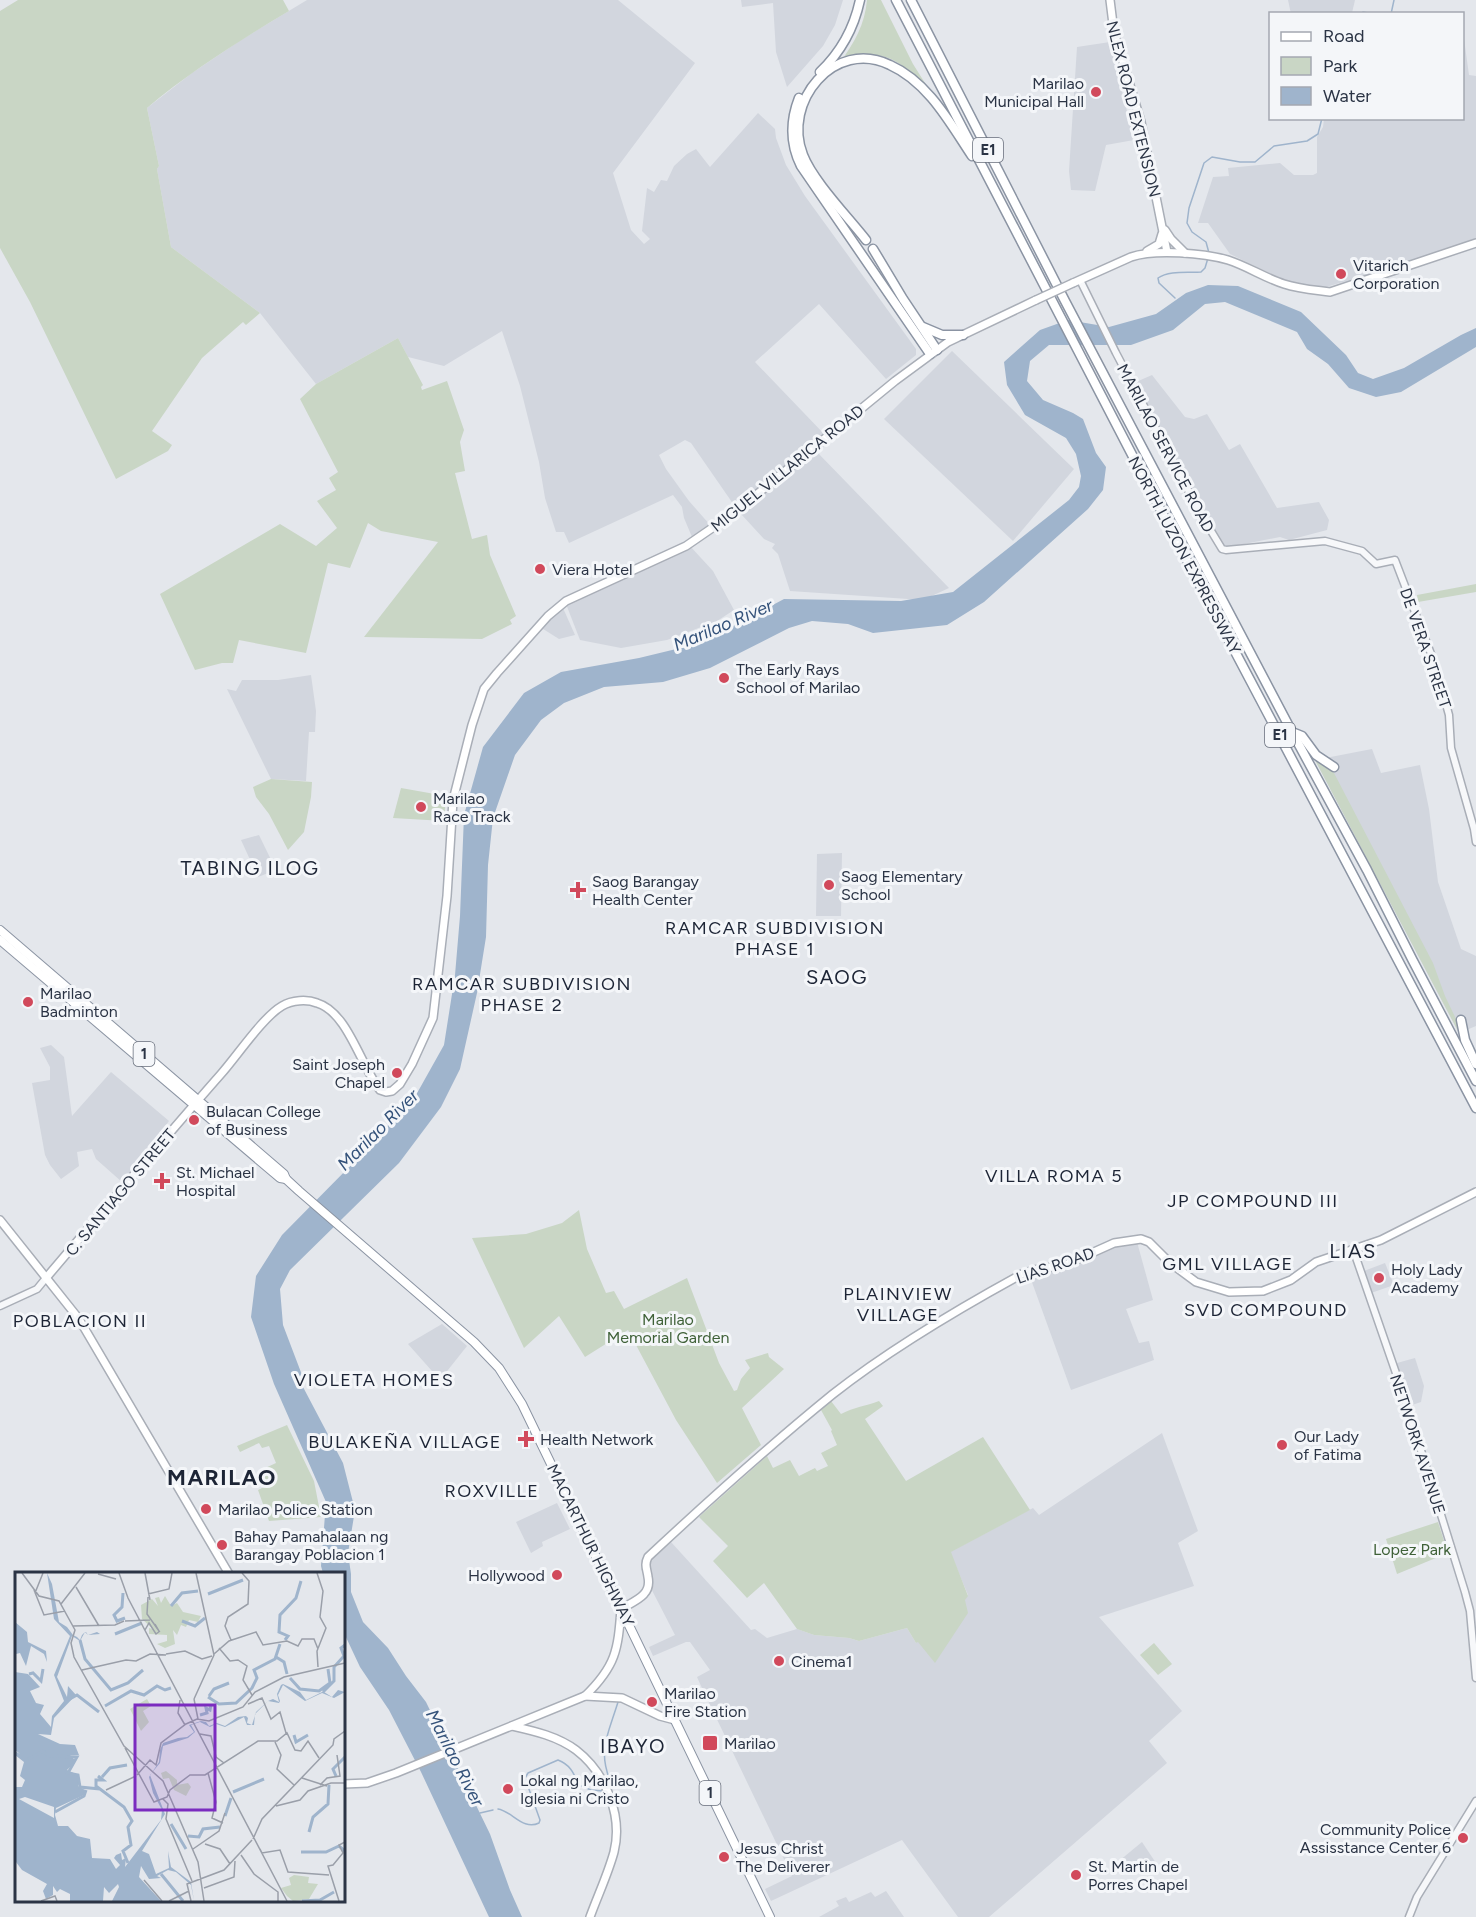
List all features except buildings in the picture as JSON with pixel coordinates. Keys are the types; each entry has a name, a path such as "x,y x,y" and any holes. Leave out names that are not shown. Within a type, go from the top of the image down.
{"highway":[{"path":"860,0 852,25 839,51 801,95 794,117 792,134 794,149 810,182 933,352"},
{"name":"NORTH LUZON EXPRESSWAY","path":"896,0 1083,362 1476,1108"},
{"name":"NORTH LUZON EXPRESSWAY","path":"911,0 1065,301 1367,870 1476,1081"},
{"path":"866,240 816,177 804,158 800,142 800,114 808,92 825,74 843,63 864,59 880,61 910,77 926,92 946,118 995,192"},
{"path":"873,249 920,325 933,352"},
{"path":"920,325 942,335 963,335"},
{"path":"1292,732 1302,736 1316,755 1334,767"},
{"name":"MACARTHUR HIGHWAY","path":"0,930 195,1102"},
{"name":"MACARTHUR HIGHWAY","path":"0,940 284,1174 286,1179 299,1191 474,1342 508,1381 527,1414 770,1917"},
{"path":"1461,1020 1465,1040 1476,1064"}],"main road":[{"name":"NLEX ROAD EXTENSION","path":"1110,0 1114,32 1141,122 1167,252"},
{"path":"1162,225 1171,239 1185,253"},
{"path":"1140,254 1159,244 1162,225"},
{"name":"MIGUEL VILLARICA ROAD","path":"195,1102 275,1011 289,1003 301,1001 317,1003 329,1008 360,1052 377,1086 383,1091 393,1090 412,1064 433,1018 447,896 453,800 472,725 484,689 548,616 566,601 686,546 726,519 933,352 1036,300 1140,254 1185,253 1228,260 1283,284 1330,291 1476,243"},
{"name":"C. SANTIAGO STREET","path":"46,1278 195,1102"},
{"name":"LIAS ROAD","path":"621,1609 640,1599 646,1592 649,1583 645,1567 648,1557 732,1479 797,1424 887,1355 1022,1274 1065,1265 1114,1243 1141,1239 1149,1242 1169,1262 1197,1282 1222,1291 1256,1292 1291,1280 1316,1262 1381,1240 1476,1192"},
{"path":"0,1220 79,1318 228,1572"},
{"path":"345,1784 367,1783 585,1696 604,1676 613,1661 621,1609"},
{"path":"585,1696 622,1698 660,1716 675,1720"},
{"path":"511,1726 551,1737 576,1750 598,1774 609,1793 616,1834 614,1851 590,1917"}],"street":[{"name":"MARILAO SERVICE ROAD","path":"1077,281 1098,315 1199,511 1222,549 1325,541 1362,551 1376,564 1395,560"},
{"name":"DE VERA STREET","path":"1395,560 1441,686 1449,716 1451,748 1476,842"},
{"name":"NETWORK AVENUE","path":"1353,1249 1406,1402 1465,1592 1470,1611 1476,1678"},
{"path":"0,1306 37,1289 46,1278"},
{"path":"1409,1917 1417,1898 1476,1801"}],"shaded area":[{"path":"307,0 618,0 695,63 613,173 631,230 644,244 650,239 642,231 647,188 654,192 661,180 667,181 674,166 696,149 710,167 758,113 775,129 786,165 805,196 916,349 916,355 886,379 819,304 755,362 826,436 736,508 691,443 685,440 659,455 689,501 711,526 692,537 682,507 673,495 569,543 564,532 556,532 545,498 539,462 520,386 502,331 444,366 408,357 398,338 316,384 260,313 171,247 157,169 159,166 147,108 192,73"},
{"path":"741,0 843,0 835,25 823,46 787,87 776,52 773,3 742,7"},
{"path":"1288,0 1355,0 1352,12 1291,12"},
{"path":"1464,39 1469,75 1476,76 1476,238 1411,262 1326,287 1306,287 1290,283 1230,254 1208,223 1198,223 1213,177 1229,176 1228,168 1280,163 1294,175 1317,173 1317,137 1323,127 1324,120 1464,120"},
{"path":"1110,42 1134,140 1106,145 1095,191 1071,190 1069,171 1077,47"},
{"path":"952,351 1074,469 1013,541 884,419"},
{"path":"1152,375 1185,417 1194,419 1207,414 1229,450 1240,444 1277,508 1319,502 1329,520 1327,530 1289,540 1280,537 1229,547 1223,545 1201,511 1136,382"},
{"path":"816,451 949,588 923,600 790,591 778,554 772,548 775,544 764,539 741,514"},
{"path":"689,545 713,571 734,610 717,621 667,640 621,648 580,640 566,604"},
{"path":"563,608 575,635 559,639 540,627"},
{"path":"311,675 316,711 315,732 309,732 306,781 271,779 227,689 236,691 242,680 278,680"},
{"path":"1372,749 1381,773 1420,765 1429,809 1438,882 1461,949 1476,956 1476,1026 1459,1033 1315,760"},
{"path":"259,835 276,870 258,877 241,840"},
{"name":"Saog Elementary School","path":"842,853 841,916 816,916 817,854"},
{"path":"51,1045 64,1057 72,1116 111,1072 169,1121 122,1182 96,1159 92,1149 77,1152 79,1166 61,1179 50,1165 45,1155 32,1083 50,1080 50,1067 40,1048"},
{"path":"1137,1242 1153,1300 1126,1309 1139,1343 1149,1341 1154,1360 1071,1390 1029,1274 1059,1268 1070,1269 1117,1245"},
{"name":"Holy Lady Academy","path":"1385,1263 1394,1285 1371,1293 1364,1271"},
{"path":"442,1324 467,1346 440,1380 408,1344"},
{"path":"1415,1358 1424,1386 1421,1402 1409,1406 1397,1363"},
{"path":"1162,1433 1198,1531 1178,1543 1194,1586 1099,1617 1182,1711 1149,1741 1167,1763 989,1917 958,1917 902,1840 771,1901 765,1889 792,1876 697,1677 710,1670 690,1642 653,1656 649,1647 675,1635 641,1569 671,1542 751,1630 755,1629 767,1638 797,1629 814,1635 859,1641 907,1628 916,1643 968,1595 950,1552 1033,1508 1039,1515"},
{"path":"557,1503 570,1529 542,1542 543,1546 531,1553 516,1522"},
{"path":"1142,1842 1156,1863 1131,1875 1119,1861"},
{"path":"886,1891 904,1917 819,1917 839,1906 836,1901 846,1897 849,1902 871,1892 875,1897"}],"green space":[{"path":"18,0 283,0 289,11 216,57 147,108 159,166 157,169 171,247 260,313 246,325 243,322 202,358 152,431 172,445 168,451 116,479 30,302 0,248 0,11"},
{"path":"867,0 881,0 913,64 930,91 909,71 890,58 868,55 840,62 858,33"},
{"path":"398,338 423,385 422,390 447,381 464,430 460,442 465,471 455,473 472,539 487,535 490,555 516,616 510,620 512,624 482,639 364,637 438,542 381,531 368,523 350,568 328,563 306,653 239,640 233,663 222,663 195,670 160,594 280,524 316,546 337,528 317,501 336,490 329,478 338,472 300,399 316,384"},
{"path":"1476,584 1476,592 1418,602 1417,595"},
{"path":"1315,760 1334,773 1433,963 1457,1021 1459,1033"},
{"path":"271,779 312,782 304,832 288,850 269,814 256,797 253,787"},
{"name":"Marilao Race Track","path":"401,788 446,796 444,821 393,818"},
{"name":"Marilao Memorial Garden","path":"579,1210 587,1249 606,1293 614,1291 624,1309 687,1278 719,1363 734,1391 737,1390 741,1379 750,1368 745,1360 768,1353 769,1357 784,1369 742,1408 761,1445 717,1483 676,1420 628,1330 585,1357 559,1316 524,1348 472,1238 526,1234 562,1223"},
{"path":"831,1401 841,1414 879,1401 883,1406 865,1419 906,1481 983,1437 1030,1510 951,1552 968,1596 965,1600 968,1613 935,1663 918,1642 916,1643 907,1628 859,1641 814,1635 797,1629 764,1583 747,1598 713,1561 728,1546 699,1517 767,1456 773,1468 790,1460 799,1476 815,1468 817,1471 828,1466 821,1453 837,1445 821,1410"},
{"path":"287,1425 314,1481 321,1517 269,1521 258,1490 268,1485 261,1470 276,1463 269,1446 262,1448 259,1443 240,1452 237,1446"},
{"name":"Lopez Park","path":"1438,1522 1448,1553 1397,1574 1386,1539"},
{"path":"1154,1643 1172,1664 1158,1675 1140,1655"}],"water":[{"path":"1208,285 1238,286 1301,312 1346,355 1358,373 1373,379 1404,368 1476,328 1476,347 1401,392 1376,397 1349,388 1328,364 1307,349 1297,332 1225,302 1205,304 1173,330 1131,345 1049,345 1030,361 1027,381 1043,400 1083,419 1096,453 1106,467 1103,490 1088,509 984,602 947,625 873,633 848,624 812,621 789,628 710,668 663,682 604,687 564,703 541,720 515,755 493,818 488,865 486,937 477,993 460,1069 441,1107 399,1163 290,1270 280,1289 283,1325 302,1375 303,1387 343,1463 355,1510 348,1553 351,1592 363,1622 388,1648 426,1702 490,1834 522,1917 489,1917 421,1772 389,1710 360,1667 345,1635 345,1572 323,1572 321,1566 326,1502 274,1384 251,1317 256,1276 282,1235 416,1095 444,1045 455,975 464,815 483,747 524,693 561,672 639,658 701,643 784,599 901,601 953,592 1069,500 1079,487 1081,476 1076,454 1066,438 1025,415 1007,385 1004,362 1040,330 1068,320 1109,327 1156,314 1186,293"}],"waterway":[{"path":"1391,12 1394,0"},
{"path":"1209,253 1206,242 1192,232 1187,223 1189,208 1204,163 1212,157 1255,162 1274,146 1307,141 1318,134 1322,120"},
{"path":"1175,298 1159,283 1158,278 1173,273 1201,272 1208,258"},
{"path":"609,1789 611,1783 604,1752 618,1702"},
{"path":"498,1809 523,1823 533,1825 539,1823 540,1820 525,1778 528,1773 558,1760 569,1767 579,1785 591,1790 603,1791"},
{"name":"Marilao River","path":"480,1813 493,1810"}],"place":[{"name":"Marilao Municipal Hall","path":"1096,92"},
{"name":"Vitarich Corporation","path":"1341,274"},
{"name":"Viera Hotel","path":"540,569"},
{"name":"The Early Rays School of Marilao","path":"724,678"},
{"name":"Marilao Race Track","path":"421,807"},
{"name":"Saog Elementary School","path":"829,885"},
{"name":"Saog Barangay Health Center","path":"578,890"},
{"name":"Marilao Badminton","path":"28,1002"},
{"name":"Saint Joseph Chapel","path":"397,1073"},
{"name":"Bulacan College of Business","path":"194,1120"},
{"name":"St. Michael Hospital","path":"162,1181"},
{"name":"Holy Lady Academy","path":"1379,1278"},
{"name":"Health Network","path":"526,1439"},
{"name":"Our Lady of Fatima","path":"1282,1445"},
{"name":"Marilao Police Station","path":"206,1509"},
{"name":"Bahay Pamahalaan ng Barangay Poblacion 1","path":"222,1545"},
{"name":"Hollywood","path":"557,1575"},
{"name":"Cinema1","path":"779,1661"},
{"name":"Marilao Fire Station","path":"652,1702"},
{"name":"Marilao","path":"710,1743"},
{"name":"Lokal ng Marilao, Iglesia ni Cristo","path":"508,1789"},
{"name":"Community Police Assisstance Center 6","path":"1463,1838"},
{"name":"Jesus Christ The Deliverer","path":"724,1857"},
{"name":"St. Martin de Porres Chapel","path":"1076,1875"}],"district":[{"name":"TABING ILOG","path":"250,868"},
{"name":"RAMCAR SUBDIVISION PHASE 1","path":"775,938"},
{"name":"SAOG","path":"837,977"},
{"name":"RAMCAR SUBDIVISION PHASE 2","path":"522,994"},
{"name":"VILLA ROMA 5","path":"1054,1176"},
{"name":"JP COMPOUND III","path":"1253,1201"},
{"name":"LIAS","path":"1353,1251"},
{"name":"GML VILLAGE","path":"1228,1264"},
{"name":"PLAINVIEW VILLAGE","path":"898,1304"},
{"name":"SVD COMPOUND","path":"1266,1310"},
{"name":"POBLACION II","path":"80,1321"},
{"name":"VIOLETA HOMES","path":"374,1380"},
{"name":"BULAKEÑA VILLAGE","path":"405,1442"},
{"name":"MARILAO","path":"222,1477"},
{"name":"ROXVILLE","path":"492,1491"},
{"name":"IBAYO","path":"633,1746"}]}
